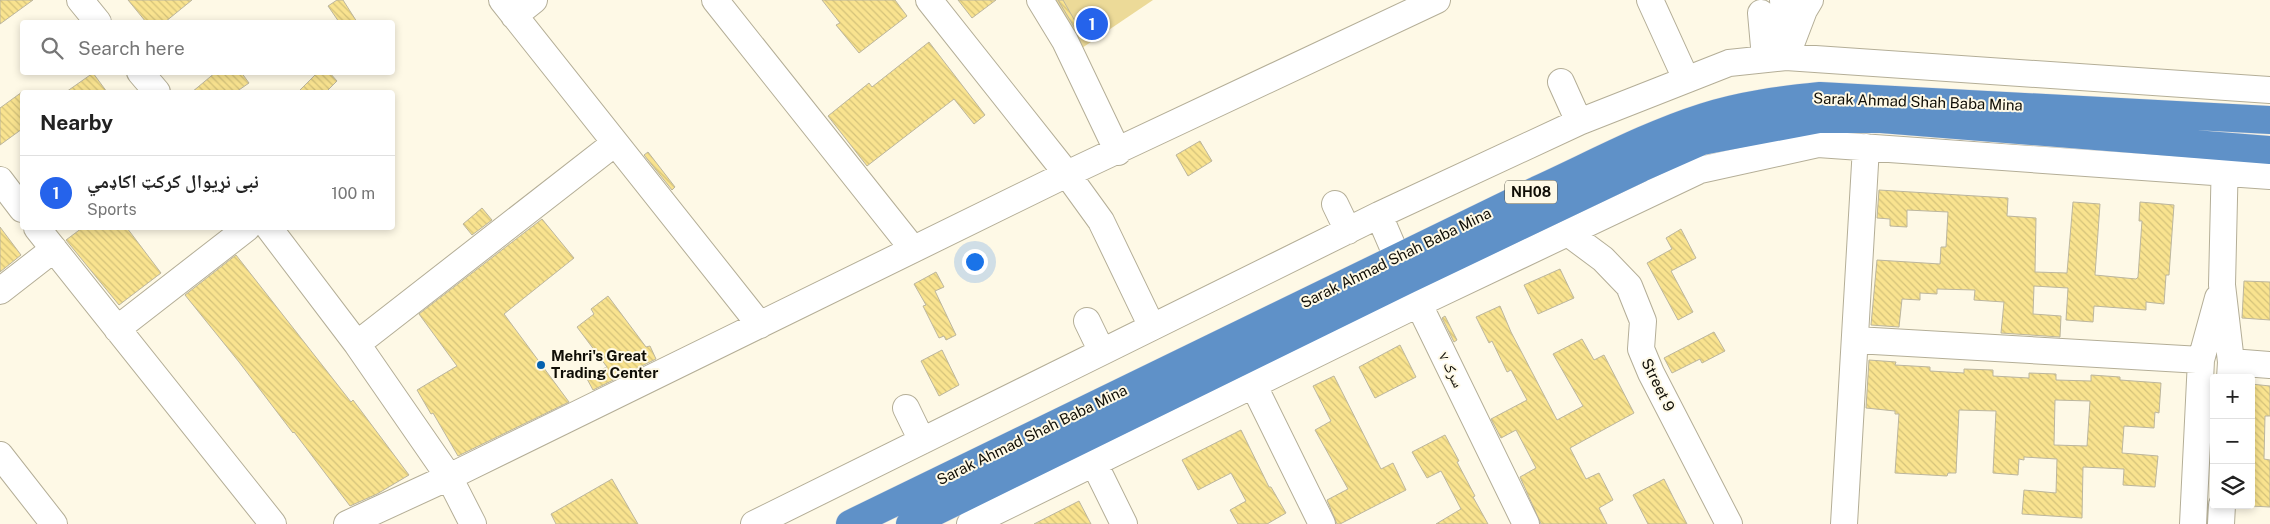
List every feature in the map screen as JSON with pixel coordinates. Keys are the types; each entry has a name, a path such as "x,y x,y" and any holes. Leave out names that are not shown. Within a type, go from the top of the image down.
{"highway":[{"name":"Sarak Ahmad Shah Baba Mina","path":"850,524 1402,268 1643,142 1704,117 1763,102 1820,96 1889,98 2270,120"},
{"name":"NH08","path":"910,524 1402,268 1702,141 1819,119 1881,119 2225,160 2270,150"}],"street":[{"path":"80,0 96,20"},
{"path":"929,0 1067,174 1101,221 1152,327"},
{"path":"1040,0 1065,41 1118,152"},
{"path":"347,524 449,477 760,326 1067,174 1118,152 1436,0"},
{"path":"1650,0 1686,78"},
{"path":"1775,58 1783,0"},
{"path":"1775,58 1810,0"},
{"path":"725,3 913,249"},
{"path":"516,5 614,143 760,326"},
{"path":"1761,13 1775,58"},
{"path":"754,524 1379,215 1579,122 1686,78 1729,63 1775,58 2270,90"},
{"path":"143,75 155,90"},
{"path":"1561,82 1579,122"},
{"path":"2228,88 2222,285 2231,370 2270,365"},
{"path":"357,344 614,143"},
{"path":"970,524 1418,304 1700,170 1818,144 2225,160 2270,176"},
{"path":"1849,524 1866,147"},
{"path":"0,180 20,206"},
{"path":"1335,204 1348,231"},
{"name":"سرک ۷","path":"1379,215 1418,304 1526,524"},
{"path":"39,230 272,524"},
{"path":"117,329 244,230"},
{"path":"271,230 357,344 449,477 473,524"},
{"name":"Street 9","path":"1568,233 1603,259 1629,286 1644,320 1641,348 1647,364 1729,524"},
{"path":"0,291 54,249"},
{"path":"2192,524 2201,360 2222,285"},
{"path":"1087,321 1102,352"},
{"path":"1856,340 2201,360"},
{"path":"1254,386 1322,524"},
{"path":"906,408 922,441"},
{"path":"0,455 54,524"},
{"path":"1094,464 1124,524"},
{"path":"2221,524 2222,509"}],"shaded area":[{"path":"1053,0 1153,0 1082,48"}],"building":[{"path":"0,0 33,0 0,24"},
{"path":"128,0 192,0 167,20 144,20"},
{"path":"337,0 343,0 356,20 338,20 328,6"},
{"path":"822,0 895,0 907,16 859,53 836,25 840,23"},
{"path":"958,0 996,0 972,18"},
{"path":"1058,0 1063,0 1079,28 1076,30"},
{"path":"929,42 985,115 974,124 954,99 867,166 828,116 869,83 872,87"},
{"path":"90,75 94,75 106,90 69,90"},
{"path":"212,75 243,75 249,83 239,90 194,90"},
{"path":"315,75 332,75 337,81 328,90 300,90"},
{"path":"20,93 20,130 0,145 0,108"},
{"path":"1200,141 1212,161 1188,176 1176,155"},
{"path":"648,152 675,187 672,190 644,155"},
{"path":"1879,190 2008,198 2007,216 2036,218 2035,272 2067,273 2073,202 2100,204 2095,275 2136,279 2138,277 2142,221 2139,221 2140,202 2174,205 2169,275 2166,275 2164,304 2146,302 2146,310 2094,306 2093,322 2066,320 2068,288 2034,286 2033,314 2061,316 2060,337 2001,333 2004,302 1974,300 1975,290 1937,289 1937,294 1920,293 1920,300 1902,299 1899,327 1871,325 1877,260 1940,264 1941,247 1946,247 1948,212 1907,210 1907,227 1890,226 1890,219 1877,218"},
{"path":"482,208 492,220 472,235 463,224"},
{"path":"542,219 574,258 504,314 569,402 458,456 417,390 457,366 419,314"},
{"path":"0,227 21,255 0,272"},
{"path":"1681,229 1696,258 1671,271 1693,312 1678,320 1647,263 1672,249 1666,238"},
{"path":"79,230 129,230 161,273 119,305 66,240"},
{"path":"236,255 351,402 353,400 409,475 377,494 350,506 185,295"},
{"path":"1560,269 1574,298 1538,314 1524,285"},
{"path":"936,272 944,287 935,291 956,335 946,340 944,336 939,338 923,306 926,305 914,284"},
{"path":"2244,281 2270,282 2270,320 2242,318"},
{"path":"608,296 646,347 650,346 656,359 593,390 586,377 607,367 577,327 594,314 591,309"},
{"path":"1500,306 1511,332 1557,420 1583,406 1553,354 1582,339 1594,360 1604,355 1634,413 1570,448 1586,479 1599,473 1613,500 1599,508 1607,524 1541,524 1520,477 1536,468 1516,430 1501,438 1491,419 1527,400 1511,370 1507,372 1492,341 1489,343 1476,317"},
{"path":"1445,316 1457,340 1454,342 1442,318"},
{"path":"1714,332 1725,351 1702,363 1700,359 1672,373 1664,358"},
{"path":"1400,345 1416,377 1375,398 1359,367"},
{"path":"942,350 959,385 939,396 921,361"},
{"path":"1869,360 1896,362 1895,365 1930,367 1930,371 1964,373 1964,369 1993,370 1993,376 2029,378 2029,373 2056,374 2056,380 2091,381 2091,375 2120,377 2120,380 2161,383 2159,413 2155,412 2154,428 2124,426 2122,453 2158,456 2155,487 2123,485 2124,469 2083,467 2082,518 2022,514 2024,490 2056,493 2057,459 2024,457 2024,460 2019,459 2018,475 1993,473 1996,411 1959,410 1956,473 1948,473 1947,476 1895,473 1899,414 1895,414 1895,411 1866,408","holes":["2055,400 2090,401 2087,446 2054,445"]},
{"path":"1334,376 1381,469 1393,463 1406,490 1340,524 1337,524 1327,500 1348,489 1315,430 1331,421 1313,386"},
{"path":"2255,384 2270,386 2270,416 2265,416 2264,459 2270,460 2270,507 2255,506"},
{"path":"1241,430 1269,487 1271,487 1286,513 1267,524 1238,524 1230,510 1246,501 1231,473 1198,490 1182,460"},
{"path":"1445,435 1475,496 1473,497 1488,524 1436,524 1461,509 1441,471 1427,478 1412,452"},
{"path":"612,479 638,524 556,524 551,514"},
{"path":"1664,479 1687,524 1648,524 1633,495"},
{"path":"1079,501 1091,524 1034,524"}],"place":[{"name":"نبی نړیوال کرکټ اکاډمي","path":"1092,24"},
{"name":"Mehri's Great Trading Center","path":"541,365"}]}
